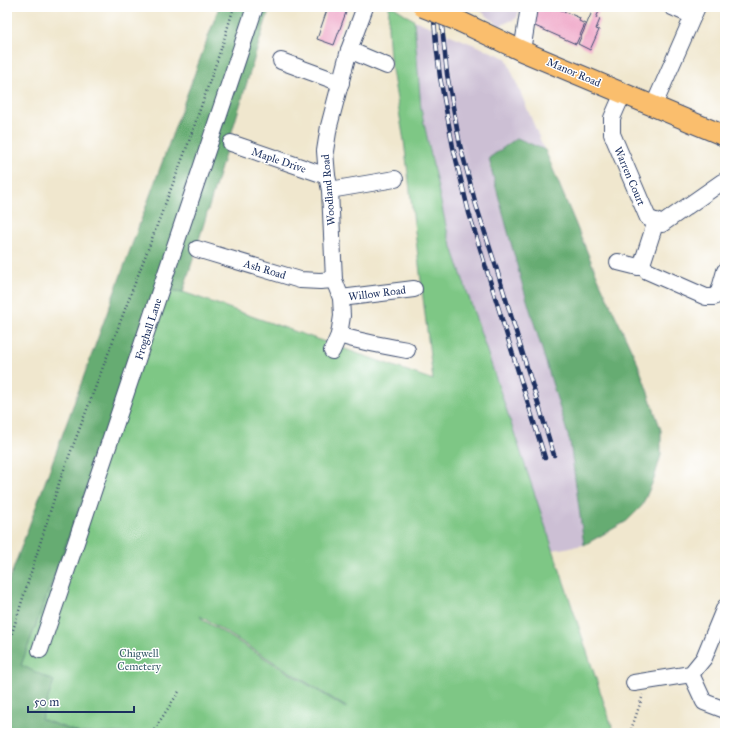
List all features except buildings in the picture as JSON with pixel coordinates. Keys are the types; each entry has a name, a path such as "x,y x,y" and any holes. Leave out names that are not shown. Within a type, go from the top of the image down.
{"main road":[{"name":"Manor Road","path":"423,7 461,22 522,51 725,136"}],"street":[{"name":"Froghall Lane","path":"40,650 255,7"},
{"name":"Woodland Road","path":"332,351 339,335 342,316 341,298 334,280 325,151 349,50 365,7"},
{"path":"522,51 529,7"},
{"path":"654,106 695,12 672,7"},
{"path":"349,50 387,66"},
{"path":"281,61 341,83"},
{"name":"Warren Court","path":"623,93 612,118 612,134 648,218 656,221"},
{"name":"Maple Drive","path":"231,143 328,183"},
{"path":"328,183 395,179"},
{"path":"618,262 638,267 642,264 656,221 662,224 722,182 725,182"},
{"name":"Ash Road","path":"197,249 300,280 320,282 334,280"},
{"path":"642,264 647,271 706,297 714,297 719,292 725,271"},
{"name":"Willow Road","path":"341,298 414,288"},
{"path":"339,335 351,339 408,350"},
{"path":"640,682 691,674 704,658 725,607"},
{"path":"691,674 704,702 725,710"}],"path":[{"path":"7,649 60,480 188,144 234,7"},
{"path":"630,733 643,697 640,682"},
{"path":"152,733 180,690"},
{"path":"7,727 11,733"}],"shaded area":[{"path":"389,7 394,7 414,20 506,58 598,278 638,364 661,430 661,455 654,479 642,506 627,521 584,545 553,550 433,380 404,141 390,58 388,28"},
{"path":"476,7 520,7 517,18 499,26"}],"green space":[{"path":"219,7 270,7 183,292 161,289 21,665 54,681 41,719 79,733 7,733 7,586"},
{"name":"Chigwell Cemetery","path":"389,7 394,7 414,20 421,109 448,235 614,733 79,733 41,719 21,665 161,289 183,292 433,380 404,141 390,58 388,28","holes":["200,616 346,707 203,620"]},
{"path":"517,138 545,150 598,278 638,364 661,430 661,455 654,479 642,506 627,521 584,545 570,442 521,280 489,158"}],"railway":[{"path":"433,7 440,77 453,147 469,213 545,458"},
{"path":"440,7 447,74 460,145 476,205 554,455"}]}
